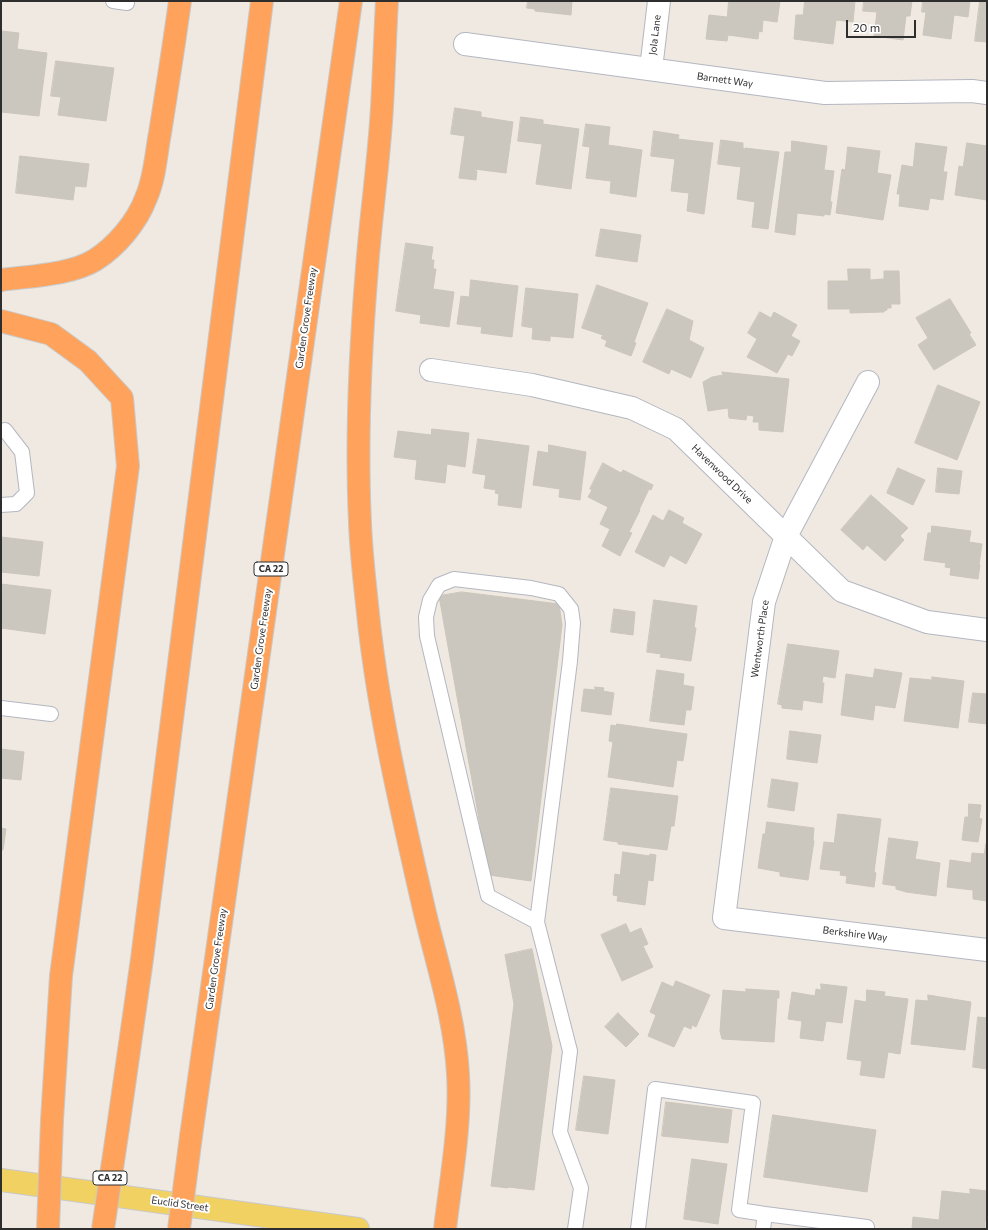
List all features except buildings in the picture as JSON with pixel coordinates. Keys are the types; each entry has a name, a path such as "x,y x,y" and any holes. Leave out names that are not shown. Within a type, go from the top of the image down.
{"highway":[{"path":"1,280 69,271 96,260 119,240 138,215 147,197 153,173 180,1"},
{"name":"CA 22","path":"103,1229 142,959 262,1"},
{"name":"Garden Grove Freeway","path":"179,1229 351,1"},
{"path":"387,1 382,108 361,352 359,446 360,527 374,670 382,716 403,818 449,1012 457,1061 458,1112 445,1229"},
{"path":"1,321 51,334 88,361 122,398 128,466 61,976 52,1120 48,1229"}],"main road":[{"name":"Euclid Street","path":"1,1180 358,1229"}],"street":[{"name":"Jola Lane","path":"651,70 659,1"},
{"name":"Barnett Way","path":"464,44 825,93 972,91 987,93"},
{"name":"Havenwood Drive","path":"431,370 532,385 632,408 676,429 842,591 927,622 987,630"},
{"name":"Wentworth Place","path":"724,918 764,602 786,536 868,382"},
{"name":"Berkshire Way","path":"724,918 987,950"}],"lane":[{"path":"1,431 5,430 22,452 27,493 16,504 1,504"},
{"path":"536,922 488,896 427,636 426,617 430,600 439,585 454,579 531,588 559,594 571,609 573,623 570,661 536,922 570,1051 560,1132 581,1188 575,1229"},
{"path":"1,708 51,714"},
{"path":"638,1229 656,1089 753,1103 739,1210 867,1227 867,1229"},
{"path":"763,1229 765,1214"}]}
